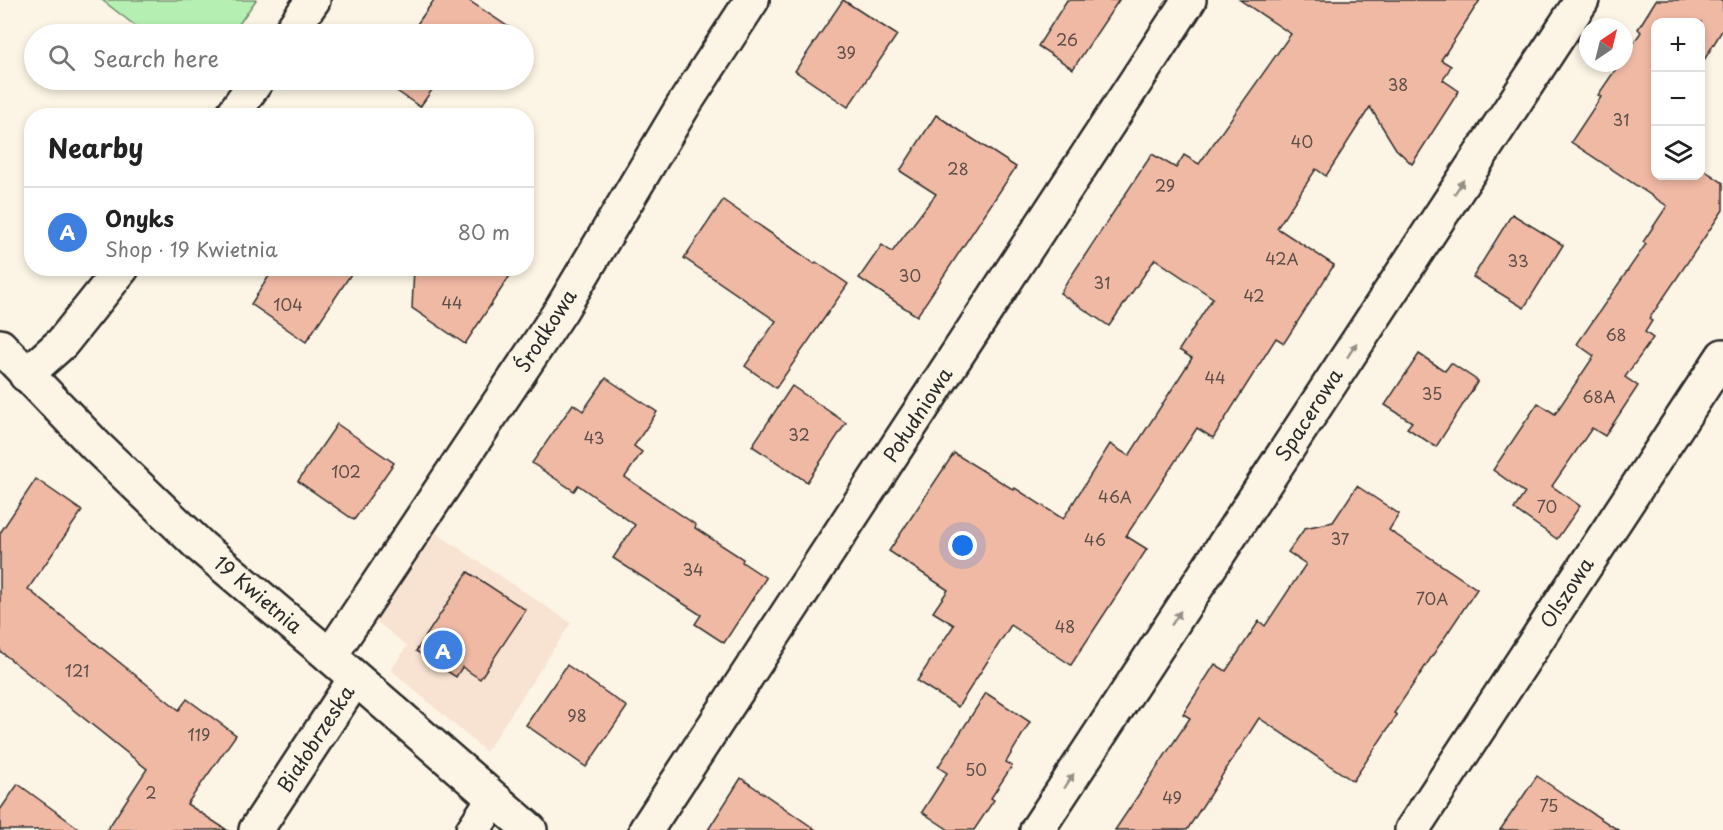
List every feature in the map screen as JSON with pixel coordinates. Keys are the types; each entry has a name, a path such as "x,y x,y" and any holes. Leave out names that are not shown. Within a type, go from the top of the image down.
{"street":[{"path":"296,24 313,0"},
{"name":"Środkowa","path":"330,656 561,310 682,106 752,0"},
{"name":"Południowa","path":"646,830 1189,0"},
{"name":"Spacerowa","path":"1037,830 1582,0"},
{"path":"238,108 250,90"},
{"path":"26,375 62,343 116,276"},
{"name":"19 Kwietnia","path":"0,346 96,446 200,546 530,830"},
{"name":"Olszowa","path":"1412,830 1723,356"},
{"name":"Białobrzeska","path":"256,830 355,679"},
{"path":"473,830 493,800"}],"shaded area":[{"path":"436,533 571,623 486,752 391,670 407,646 376,621"}],"green space":[{"path":"102,0 256,0 239,24 133,24"}],"building":[{"path":"434,0 468,0 504,24 417,24"},
{"path":"843,0 897,35 848,107 795,71"},
{"path":"1067,0 1119,0 1073,69 1038,46"},
{"path":"1240,0 1480,0 1441,60 1451,66 1443,80 1459,91 1412,164 1396,149 1370,107 1326,176 1316,169 1277,228 1334,265 1284,343 1276,338 1213,438 1197,428 1126,536 1147,549 1071,665 1011,625 958,707 917,681 954,625 933,612 948,590 889,551 954,453 1063,519 1110,444 1129,456 1192,358 1179,350 1213,298 1155,259 1109,326 1060,293 1152,154 1176,168 1184,155 1199,164 1291,34"},
{"path":"1656,0 1723,0 1723,29 1705,58 1705,18 1651,18 1651,180 1705,180 1705,171 1723,183 1723,210 1649,319 1652,321 1645,332 1653,338 1625,377 1638,386 1605,436 1592,428 1552,486 1580,506 1557,539 1514,509 1525,493 1493,470 1538,403 1555,414 1594,356 1577,344 1646,244 1643,242 1667,206 1571,142 1601,97 1598,95 1614,72 1633,72 1633,44 1641,32 1638,29"},
{"path":"395,90 432,90 420,107"},
{"path":"936,115 1016,167 917,316 859,278 882,245 892,252 936,194 900,171"},
{"path":"723,200 815,264 816,262 848,284 776,388 745,366 776,321 684,258"},
{"path":"1512,214 1563,245 1524,308 1473,277"},
{"path":"269,276 350,276 306,342 251,304"},
{"path":"414,276 510,276 465,344 412,308"},
{"path":"1419,354 1445,371 1451,363 1478,381 1436,447 1407,428 1412,422 1385,405"},
{"path":"606,378 657,412 634,446 642,452 625,477 696,525 695,528 743,559 742,562 766,578 724,643 695,624 701,615 613,558 635,525 578,485 574,491 532,463 573,404 583,411"},
{"path":"792,386 846,423 807,482 752,446"},
{"path":"337,424 394,463 354,520 298,481"},
{"path":"36,479 82,511 28,589 179,710 187,699 236,735 187,804 227,830 107,830 147,769 0,651 0,533"},
{"path":"1357,486 1399,514 1389,530 1477,589 1394,713 1397,715 1353,781 1259,718 1187,830 1115,830 1190,718 1183,714 1215,664 1226,671 1259,621 1265,626 1306,564 1288,552 1305,528 1333,522"},
{"path":"468,572 526,610 480,679 462,667 456,677 416,651"},
{"path":"567,665 627,707 586,767 526,725"},
{"path":"986,693 1030,722 1006,762 1012,766 991,798 994,800 974,830 949,830 922,812 947,773 938,767"},
{"path":"1537,776 1572,800 1618,830 1500,830"},
{"path":"741,778 816,830 708,830"},
{"path":"18,784 81,830 0,830 0,810"}],"place":[{"name":"Onyks","path":"443,650"}]}
